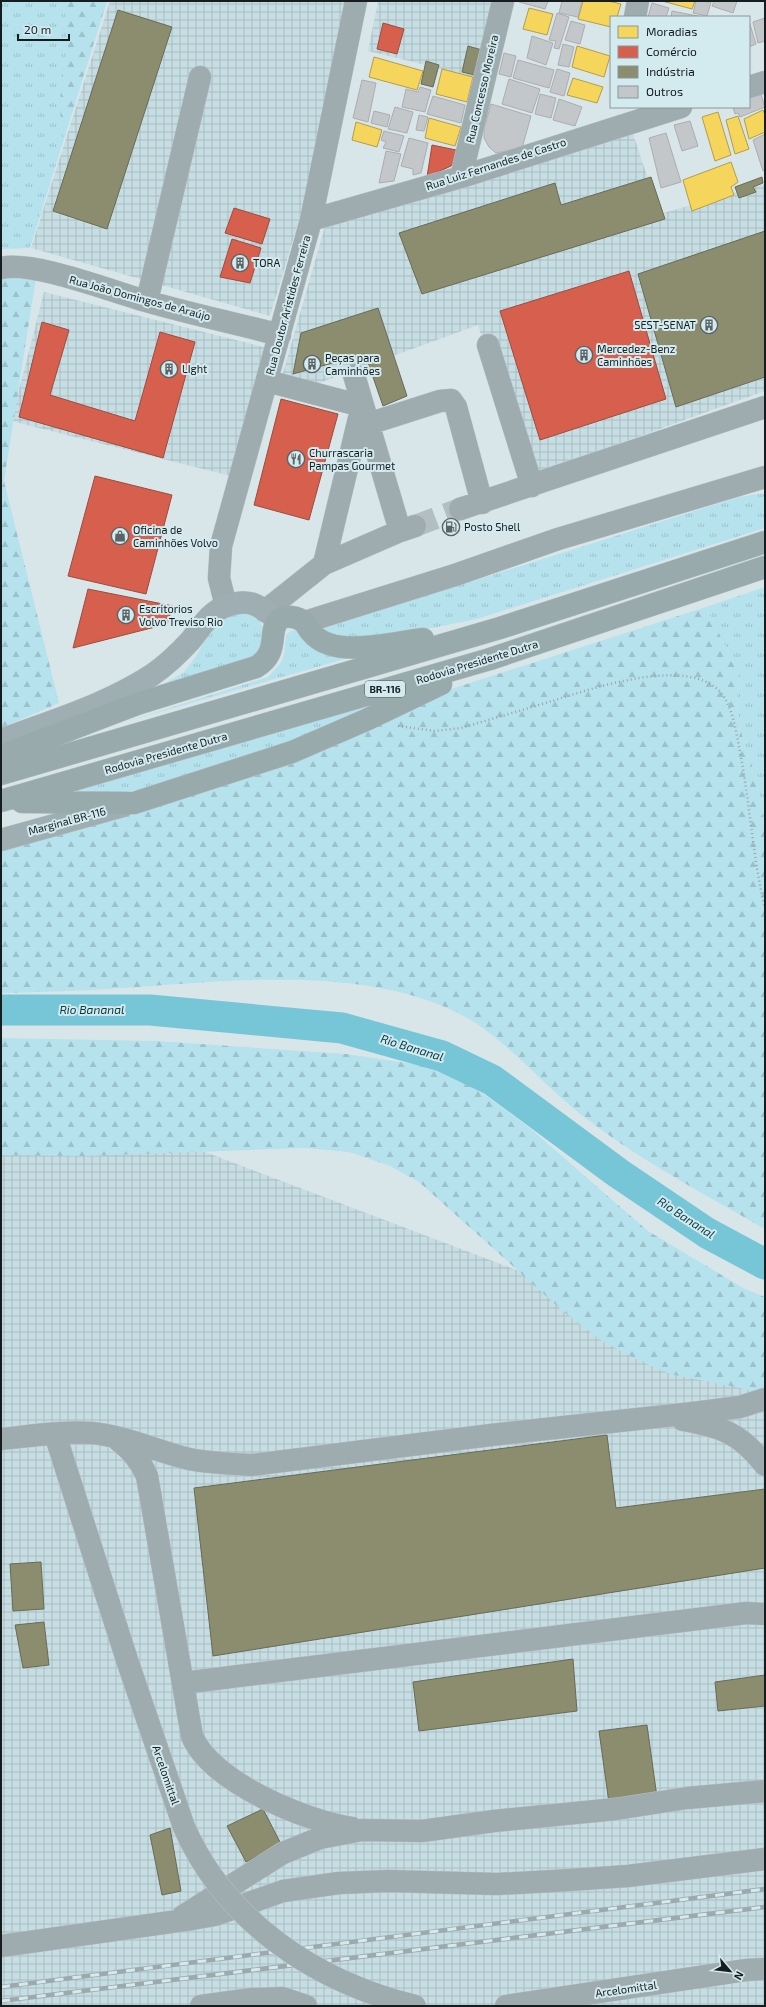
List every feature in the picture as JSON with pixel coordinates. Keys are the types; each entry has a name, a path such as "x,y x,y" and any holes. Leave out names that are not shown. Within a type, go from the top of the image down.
{"highway":[{"name":"BR-116","path":"1,774 500,628 765,542"},
{"name":"Rodovia Presidente Dutra","path":"1,802 490,659 765,567"},
{"path":"1,756 137,704 256,667 264,661 271,649 274,628 272,615 290,616 305,622 310,632 324,642 335,646 348,648 500,628"},
{"path":"1,802 134,803 292,752 366,720 490,659"}],"main road":[{"path":"1,740 116,695 152,675 174,656 215,611 236,603 253,603 272,615"},
{"name":"Marginal BR-116","path":"1,840 134,803"}],"street":[{"name":"Rua Doutor Aristides Ferreira","path":"226,606 219,578 221,546 311,220 356,1"},
{"name":"Rua Concesso Moreira","path":"461,177 503,1"},
{"path":"635,16 638,1"},
{"path":"147,301 200,77"},
{"path":"750,87 765,82"},
{"name":"Rua Luiz Fernandes de Castro","path":"311,220 461,177 615,117 674,108"},
{"name":"Rua João Domingos de Araújo","path":"1,268 16,266 43,271 147,301 280,335"},
{"path":"488,345 532,486"},
{"path":"272,615 324,564 408,528 365,415 354,375"},
{"path":"267,381 365,415 451,400 456,407 482,503"},
{"path":"460,509 482,503 765,407"},
{"path":"324,564 365,415"},
{"path":"305,622 455,575 558,539 765,476"},
{"path":"1,1439 55,1434 92,1433 114,1437 189,1459 252,1465 491,1435 740,1407 765,1399"},
{"path":"665,1416 703,1424 734,1435 748,1445 765,1465"},
{"name":"Arcelomittal","path":"55,1434 128,1660 186,1833 194,1850 210,1875 232,1902 261,1930 282,1947 319,1971 383,1998 415,2006"},
{"path":"114,1437 129,1448 141,1463 147,1476 192,1736 197,1748 210,1762 230,1778 262,1797 302,1815 338,1826 362,1830 422,1831 616,1809 687,1798 765,1791"},
{"path":"183,1683 746,1613 765,1614"},
{"path":"174,1922 283,1853 320,1838 362,1830"},
{"path":"1,1946 174,1922 216,1914 283,1891 339,1883 388,1881 497,1884 628,1876 765,1859"},
{"name":"Arcelomittal","path":"506,2006 678,1982 758,1973"},
{"path":"201,2006 252,1999 282,1998 306,2006"}],"path":[{"path":"366,720 407,728 435,731 461,728 618,681 658,675 680,676 700,680 716,688 724,698 735,727 746,780 758,880 765,908"}],"shaded area":[{"path":"110,1 345,1 307,194 270,316 31,248"},
{"path":"378,1 498,1 479,78 368,51"},
{"path":"633,134 660,214 765,184 765,391 524,478 478,325 308,387 281,380 325,226"},
{"name":"LIght","path":"44,292 268,348 235,477 11,421"},
{"path":"1,1114 126,1122 765,1364 765,2006 1,2006"}],"green space":[{"path":"1,1 107,1 30,248 1,249"},
{"path":"61,1 107,1 63,141 60,115 60,95 67,45 67,34 65,12"},
{"path":"15,276 36,278 4,481 59,703 1,728 1,278"},
{"path":"765,493 765,528 477,619 417,631 358,638 328,634 324,628 739,497"},
{"path":"765,587 765,831 760,800 739,722 737,691 740,676 706,607"},
{"path":"706,607 740,676 737,691 739,722 760,800 765,831 765,1229 693,1188 623,1145 579,1113 505,1045 473,1022 456,1012 418,997 378,987 336,982 292,980 248,980 93,990 1,993 1,850 448,690"},
{"path":"235,611 253,617 262,624 263,636 261,654 156,689 184,672 195,658 214,623"},
{"path":"296,630 366,653 125,722 268,677 280,664 284,656 286,635 291,631"},
{"path":"425,685 343,724 237,763 137,790 119,793 60,796 188,754"},
{"path":"1,1038 157,1041 346,1054 421,1065 452,1076 474,1088 532,1130 648,1231 745,1289 765,1297 765,1395 745,1389 670,1374 640,1361 602,1341 564,1312 419,1182 390,1166 349,1152 305,1148 85,1156 1,1155"}],"building: Moradias":[{"path":"583,1 608,1 621,4 617,16 610,16 610,27 578,19"},
{"path":"662,1 695,1 692,9"},
{"path":"529,8 553,14 547,35 523,29"},
{"path":"577,46 610,56 604,77 572,67"},
{"path":"374,57 423,71 417,90 369,77"},
{"path":"442,69 473,77 467,102 436,94"},
{"path":"573,78 603,87 597,103 567,95"},
{"path":"763,110 765,115 765,132 749,139 744,119"},
{"path":"718,112 731,155 715,161 702,117"},
{"path":"738,116 749,149 735,154 726,120"},
{"path":"429,118 461,127 455,146 425,138"},
{"path":"356,122 382,130 377,147 352,140"},
{"path":"731,162 738,182 731,187 734,195 692,211 683,180"}],"building: Comércio":[{"path":"383,23 404,29 397,54 377,49"},
{"path":"432,145 461,151 451,166 427,177"},
{"name":"TORA","path":"234,208 270,219 262,244 225,233"},
{"name":"TORA","path":"232,239 261,248 250,283 220,277"},
{"name":"Mercedez-Benz Caminhões","path":"629,271 666,399 540,440 500,311"},
{"name":"LIght","path":"42,322 69,330 50,395 135,421 160,332 195,342 163,458 19,417"},
{"name":"Churrascaria Pampas Gourmet","path":"281,399 338,414 309,520 254,505"},
{"name":"Oficina de Caminhões Volvo","path":"95,476 172,495 146,594 68,576"},
{"name":"Escritorios Volvo Treviso Rio","path":"88,589 173,606 167,624 73,648"}],"building: Indústria":[{"path":"118,10 172,27 107,229 53,211"},
{"path":"468,46 482,50 475,75 462,72"},
{"path":"426,61 439,65 433,87 421,84"},
{"path":"651,177 665,219 422,294 399,233 555,183 561,205"},
{"path":"762,177 763,183 753,187 756,192 739,198 735,187"},
{"name":"SEST-SENAT","path":"765,231 765,377 676,407 638,274"},
{"name":"Peças para Caminhões","path":"378,308 407,396 383,406 365,354 293,374 301,333"},
{"path":"607,1435 616,1508 765,1489 765,1568 213,1656 194,1488"},
{"path":"41,1562 44,1609 13,1611 10,1564"},
{"path":"44,1622 49,1665 23,1668 15,1625"},
{"path":"573,1659 577,1711 419,1731 413,1682"},
{"path":"765,1675 765,1706 718,1711 715,1682"},
{"path":"647,1725 657,1797 609,1803 599,1731"},
{"path":"263,1809 281,1844 246,1862 227,1826"},
{"path":"170,1828 181,1891 162,1895 150,1835"}],"building: Outros":[{"path":"548,1 545,9 519,2"},
{"path":"562,1 582,1 578,17 559,13"},
{"path":"696,1 711,2 707,16 693,13"},
{"path":"714,1 737,1 733,13 712,6"},
{"path":"652,3 669,8 666,16 648,16"},
{"path":"672,11 698,16 671,16"},
{"path":"557,13 569,17 559,49 554,48 556,41 549,40"},
{"path":"765,18 765,41 758,43 753,22"},
{"path":"571,21 585,25 580,44 565,40"},
{"path":"750,24 756,44 750,47"},
{"path":"532,36 553,43 546,65 527,58"},
{"path":"563,44 574,47 569,67 558,65"},
{"path":"504,53 516,56 511,77 499,74"},
{"path":"518,60 554,70 549,88 513,78"},
{"path":"557,69 570,73 564,96 550,92"},
{"path":"509,79 540,89 532,113 502,104"},
{"path":"362,80 376,83 368,122 353,118"},
{"path":"420,87 431,90 425,112 402,107 406,89 418,92"},
{"path":"540,94 556,98 551,118 535,114"},
{"path":"761,94 765,107 740,117 738,113 735,114 733,108 750,108 750,97"},
{"path":"433,96 465,105 461,123 427,114"},
{"path":"559,99 582,107 575,126 553,120"},
{"path":"491,104 531,116 522,148 496,153 489,147 484,138 484,129"},
{"path":"395,107 413,112 407,133 388,129"},
{"path":"374,111 390,115 387,127 371,123"},
{"path":"419,115 428,117 424,131 416,130"},
{"path":"690,121 698,146 682,151 674,125"},
{"path":"384,131 404,136 399,152 383,148 386,142 381,140"},
{"path":"666,133 681,182 661,188 649,138"},
{"path":"765,134 765,170 763,171 753,140"},
{"path":"409,138 428,143 421,173 413,175 413,169 401,166"},
{"path":"386,151 401,154 394,181 379,183"}],"waterway":[{"name":"Rio Bananal","path":"1,1010 150,1010 342,1028 442,1056 492,1080 618,1173 707,1233 765,1264"}],"tunnel":[{"path":"415,526 460,509"}],"railway":[{"path":"1,1987 765,1889"},
{"path":"1,2001 765,1907"}],"place":[{"name":"TORA","path":"240,263"},
{"name":"SEST-SENAT","path":"709,325"},
{"name":"Mercedez-Benz Caminhões","path":"584,355"},
{"name":"Peças para Caminhões","path":"312,364"},
{"name":"LIght","path":"169,369"},
{"name":"Churrascaria Pampas Gourmet","path":"296,459"},
{"name":"Posto Shell","path":"451,527"},
{"name":"Oficina de Caminhões Volvo","path":"120,536"},
{"name":"Escritorios Volvo Treviso Rio","path":"126,615"}]}
